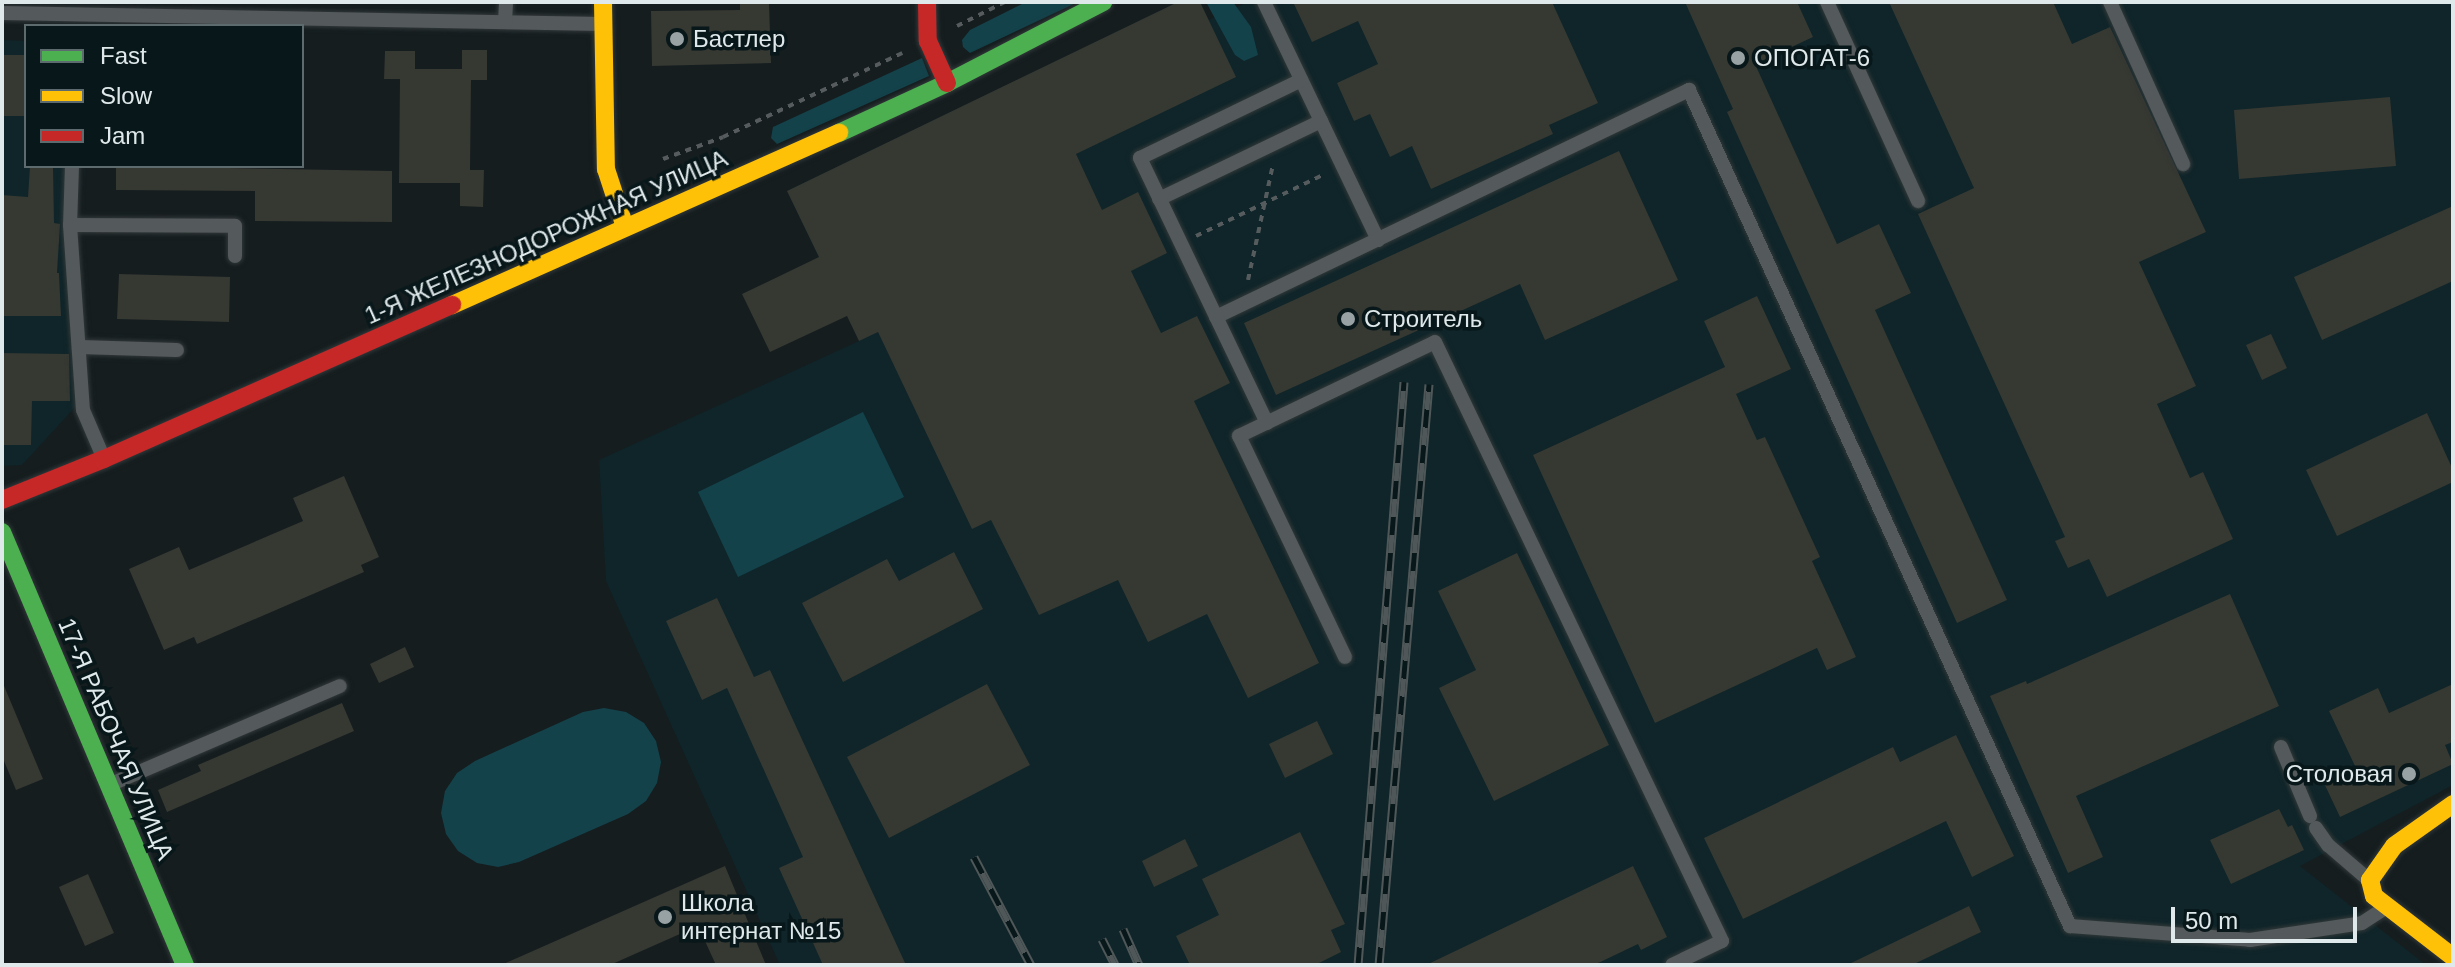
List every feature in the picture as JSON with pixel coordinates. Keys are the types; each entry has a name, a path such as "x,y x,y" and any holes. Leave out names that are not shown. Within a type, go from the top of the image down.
{"street":[{"path":"603,2 606,169 625,227"},
{"path":"927,2 928,41 947,83"},
{"name":"1-Я ЖЕЛЕЗНОДОРОЖНАЯ УЛИЦА","path":"2,500 104,459 947,83 1103,2"},
{"name":"17-Я РАБОЧАЯ УЛИЦА","path":"2,532 185,965"},
{"path":"2453,804 2394,846 2370,880 2374,896 2453,957"}],"lane":[{"path":"505,22 506,2"},
{"path":"1264,2 1378,240"},
{"path":"1827,2 1918,201"},
{"path":"2110,2 2183,164"},
{"path":"2,13 77,20 603,24"},
{"path":"1267,423 1140,158 1301,80"},
{"path":"1216,317 1689,90 2070,926 2250,940 2362,923 2387,907"},
{"path":"1159,199 1321,121"},
{"path":"72,168 70,225 83,410 104,459"},
{"path":"70,225 235,226 235,256"},
{"path":"1345,657 1239,436 1435,342 1722,941 1672,965"},
{"path":"79,347 177,350"},
{"path":"109,785 340,686"},
{"path":"2281,747 2313,822 2328,845 2370,880"}],"path":[{"path":"663,159 723,137 1005,2"},
{"path":"1243,304 1278,142"},
{"path":"1180,243 1342,166"}],"shaded area":[{"path":"1026,2 1078,2 970,53 963,47 962,40 970,30"},
{"path":"1178,2 1200,2 1209,20 1248,2 2453,2 2453,785 2300,866 2426,965 780,965 606,581 599,460 859,341 787,191"},
{"path":"1206,2 1233,2 1251,27 1258,55 1244,61 1235,55"},
{"path":"2,40 24,41 24,168 67,168 78,404 22,465 2,466"},
{"path":"922,58 929,76 777,144 771,138 773,127"},
{"path":"863,412 904,497 738,577 698,492"},
{"path":"604,708 626,712 644,723 656,741 661,762 657,783 646,801 628,814 519,862 498,867 477,863 458,851 446,834 441,813 445,791 457,773 475,761 583,712"}],"building":[{"path":"740,2 769,2 771,63 652,66 651,11 740,10"},
{"path":"1178,2 1200,2 1236,77 1076,154 1102,210 1138,192 1167,253 1131,271 1161,333 1197,316 1230,383 1194,401 1319,663 1248,698 1207,614 1148,642 1118,580 1039,615 991,520 972,529 878,332 859,341 847,316 770,352 742,294 819,257 787,191"},
{"path":"1293,2 1552,2 1598,103 1549,125 1553,134 1431,189 1412,146 1390,157 1370,114 1354,121 1337,83 1378,64 1358,21 1312,42"},
{"path":"1685,2 1797,2 1813,37 1755,64 1837,244 1879,224 1911,293 1875,310 2007,600 1957,623 1727,112 1733,109"},
{"path":"1889,2 2053,2 2072,44 2110,27 2206,232 2139,262 2196,386 2157,404 2190,478 2203,472 2233,539 2107,597 2089,559 2068,568 2055,541 2065,537 1918,214 1974,188"},
{"path":"462,50 487,50 487,80 471,80 470,170 484,170 483,207 460,206 460,183 399,183 400,79 384,79 385,51 415,51 415,69 462,69"},
{"path":"2,55 24,55 24,116 2,116"},
{"path":"2390,97 2396,166 2239,179 2234,110"},
{"path":"1619,151 1678,280 1545,340 1520,284 1276,395 1244,323"},
{"path":"30,168 53,168 54,223 60,224 57,273 61,316 2,316 2,195 28,197"},
{"path":"116,168 392,171 392,222 255,221 255,191 116,190"},
{"path":"2453,206 2453,281 2322,340 2294,277"},
{"path":"119,274 230,277 229,322 117,319"},
{"path":"1757,296 1791,369 1736,394 1757,440 1765,437 1820,557 1812,561 1856,657 1827,670 1817,648 1655,723 1533,455 1725,367 1704,321"},
{"path":"2271,334 2287,368 2262,380 2246,345"},
{"path":"2,353 69,354 70,401 32,401 31,445 2,445"},
{"path":"2427,413 2453,470 2453,482 2337,536 2306,470"},
{"path":"344,476 379,557 361,565 364,572 197,644 194,637 164,650 129,569 179,547 189,570 303,521 293,498"},
{"path":"954,552 983,609 843,682 802,603 887,559 899,581"},
{"path":"1517,553 1609,745 1494,801 1439,688 1476,670 1438,591"},
{"path":"2230,594 2279,706 2076,796 2103,857 2068,873 1990,696 2026,681 2027,684"},
{"path":"717,598 754,677 770,670 906,965 823,965 779,868 803,857 727,688 702,700 666,621"},
{"path":"405,647 414,667 379,683 370,664"},
{"path":"2,681 43,779 16,790 2,756"},
{"path":"987,684 1030,765 889,838 847,757"},
{"path":"2453,684 2453,742 2445,745 2453,764 2340,817 2323,781 2355,766 2329,711 2378,688 2389,713"},
{"path":"342,703 354,731 167,812 158,790 201,771 198,765"},
{"path":"1317,721 1333,754 1285,778 1269,744"},
{"path":"1956,735 2014,856 1972,877 1946,821 1743,919 1704,838 1893,747 1900,762"},
{"path":"2279,809 2288,827 2292,825 2304,850 2231,884 2210,840"},
{"path":"1300,832 1345,924 1331,930 1341,952 1315,965 1190,965 1176,936 1219,915 1202,879"},
{"path":"1185,839 1198,866 1154,887 1142,861"},
{"name":"Школа интернат №15","path":"725,866 766,965 716,965 698,926 610,965 501,965"},
{"path":"1633,866 1667,937 1641,950 1638,944 1594,965 1426,965"},
{"path":"88,874 114,933 85,946 59,887"},
{"path":"1969,906 1981,932 1912,965 1847,965"}],"railway":[{"path":"1358,965 1404,382"},
{"path":"1379,965 1429,384"},
{"path":"974,857 1031,965"},
{"path":"1123,929 1139,965"},
{"path":"1102,939 1115,965"}],"traffic: fast":[{"path":"839,133 947,83 1103,2"},
{"path":"2,532 185,965"}],"traffic: slow":[{"path":"603,2 606,169 625,227"},
{"path":"452,305 839,133"},
{"path":"2453,804 2394,846 2370,880 2374,896 2453,957"}],"traffic: jam":[{"path":"927,2 928,41 947,83"},
{"path":"2,500 104,459 452,305"}],"place":[{"name":"Бастлер","path":"677,39"},
{"name":"ОПОГАТ-6","path":"1738,58"},
{"name":"Строитель","path":"1348,319"},
{"name":"Столовая","path":"2409,774"},
{"name":"Школа интернат №15","path":"665,917"}]}
